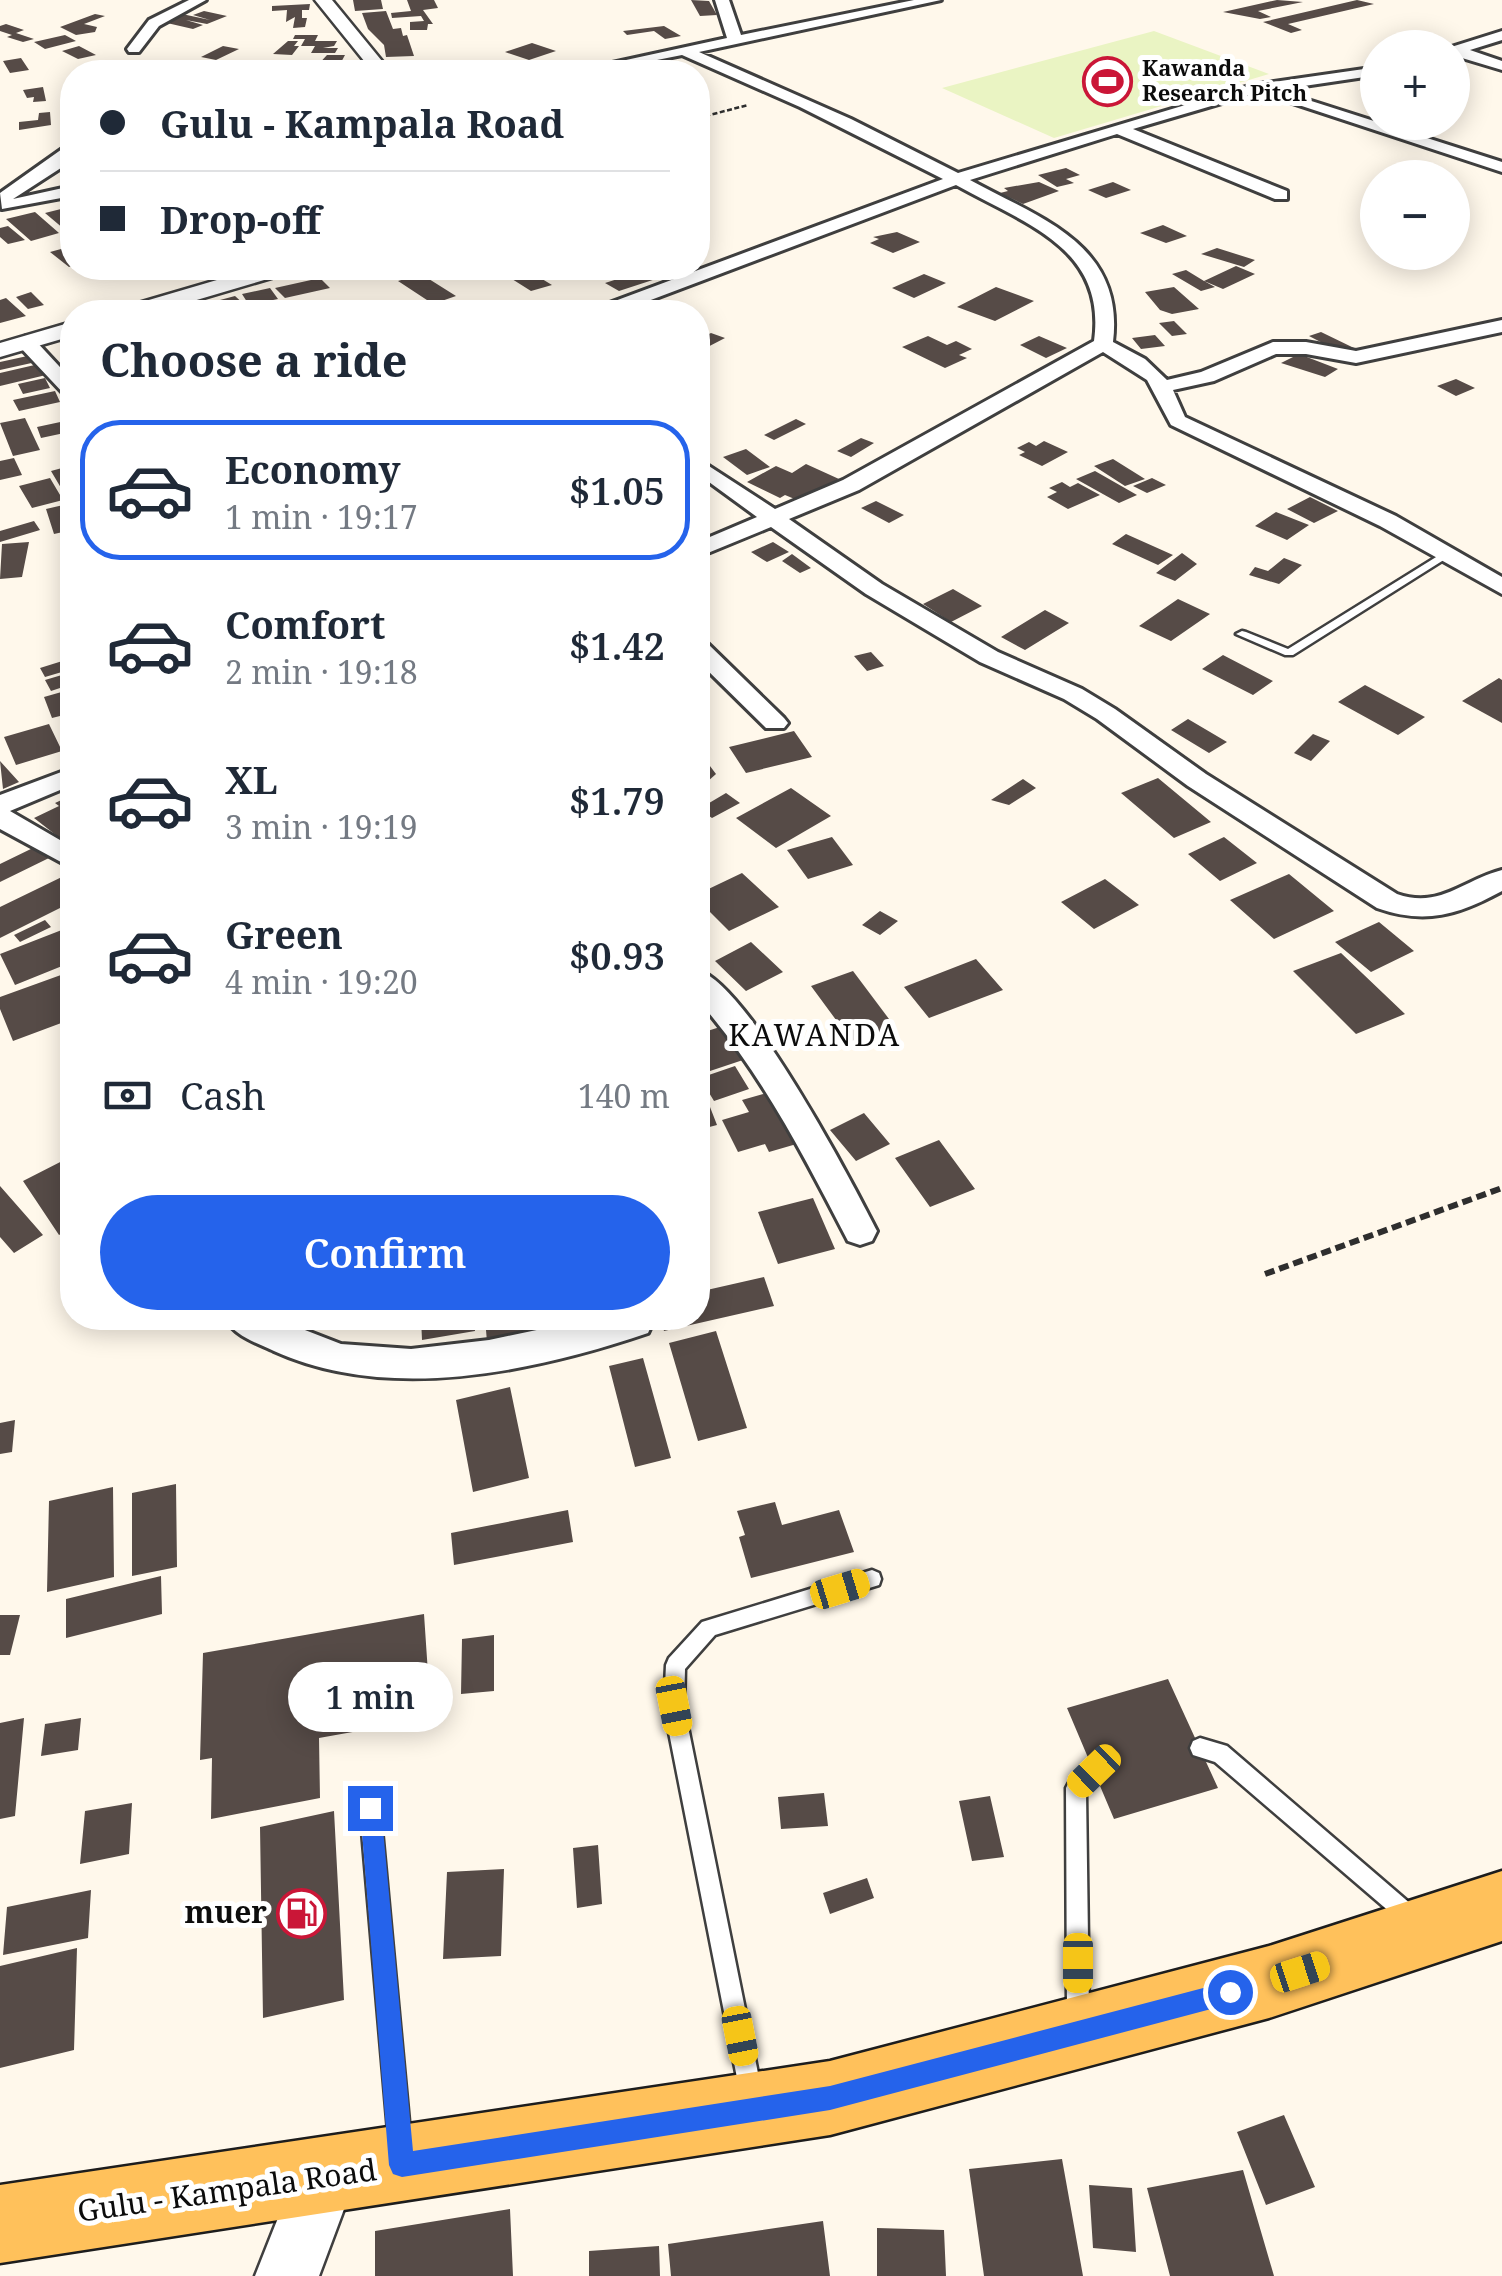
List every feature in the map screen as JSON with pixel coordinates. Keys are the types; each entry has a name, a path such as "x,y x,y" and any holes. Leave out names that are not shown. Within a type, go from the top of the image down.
{"main road":[{"name":"Gulu - Kampala Road","path":"0,2224 830,2098 1269,1982 1502,1906"}],"street":[{"path":"134,50 154,24 199,0"},
{"path":"323,0 372,60"},
{"path":"722,0 735,39"},
{"path":"639,60 934,0"},
{"path":"1470,45 1502,34"},
{"path":"684,51 703,60"},
{"path":"1470,55 1502,66"},
{"path":"710,63 922,162 1062,238 1094,272 1102,295 1106,330 1103,344 851,484 710,545"},
{"path":"710,270 1004,162 1256,88 1360,73"},
{"path":"1256,88 1502,166"},
{"path":"1116,128 1280,195"},
{"path":"0,204 60,161"},
{"path":"922,162 1004,162"},
{"path":"0,204 60,193"},
{"path":"173,300 240,280"},
{"path":"634,300 685,280"},
{"path":"1160,387 1206,378 1273,348 1306,348 1350,357 1502,326"},
{"path":"0,350 60,332"},
{"path":"26,342 60,378"},
{"path":"1103,344 1139,363 1160,387 1171,415 1178,421 1320,486 1502,587"},
{"path":"710,472 874,589 956,638 1106,714 1197,780 1387,901 1410,911 1438,910 1502,878"},
{"path":"710,660 775,722"},
{"path":"0,805 60,781"},
{"path":"0,817 60,852"},
{"path":"710,997 762,1060 810,1132 860,1231"},
{"path":"265,1330 288,1343 344,1360 390,1362 522,1350 603,1330"},
{"path":"287,2276 324,2177"}],"lane":[{"path":"1242,634 1289,654 1445,556"},
{"path":"754,2110 674,1706 676,1665 709,1628 872,1579"},
{"path":"1200,1748 1220,1753 1426,1930"},
{"path":"1078,2033 1076,1788 1094,1771"},
{"path":"370,1808 402,2165"}],"path":[{"path":"1265,1274 1502,1188"}],"green space":[{"name":"Kawanda Research Pitch","path":"1154,31 1269,74 1054,138 942,88"}],"building":[{"path":"353,0 381,0 383,9 355,11"},
{"path":"407,0 434,0 438,8 423,10 433,24 428,24 427,30 410,30 410,22 424,21 421,16 392,18 391,13 411,11"},
{"path":"691,0 709,1 717,15 700,16"},
{"path":"1277,0 1303,2 1258,11 1271,17 1260,19 1223,12"},
{"path":"1357,0 1374,4 1288,24 1302,30 1291,33 1263,22"},
{"path":"310,4 309,10 302,10 302,18 307,18 305,27 293,28 295,17 286,22 287,10 272,11 272,6"},
{"path":"204,11 227,16 207,24 186,20 203,25 193,29 167,23 182,14 210,20 193,15"},
{"path":"386,11 393,29 401,28 403,36 407,35 414,56 386,57 384,45 368,29 362,13"},
{"path":"95,14 105,16 84,24 97,27 95,32 76,35 60,27"},
{"path":"0,26 24,30 16,33 34,39 23,42 7,37 12,35 0,31"},
{"path":"664,26 681,36 665,39 654,31 627,35 623,31"},
{"path":"65,35 76,41 45,49 34,42"},
{"path":"295,35 318,35 315,41 337,41 334,46 323,48 338,48 335,53 311,53 315,46 301,46 305,39 293,39"},
{"path":"288,41 298,41 292,55 273,54"},
{"path":"532,43 556,51 529,60 505,52"},
{"path":"79,46 96,55 78,59 62,51"},
{"path":"223,46 239,49 216,60 201,57"},
{"path":"327,55 345,55 342,60 322,60"},
{"path":"21,58 29,70 10,73 3,61"},
{"path":"43,87 46,101 33,102 34,97 27,98 23,90"},
{"path":"50,112 51,125 19,130 19,122 38,120 39,113"},
{"path":"1066,168 1080,175 1066,179 1074,183 1057,187 1038,175"},
{"path":"1039,182 1059,191 1023,204 1000,193 1008,191 1004,188"},
{"path":"1113,182 1131,190 1106,198 1088,190"},
{"path":"60,209 60,226 45,213"},
{"path":"35,212 59,233 31,241 6,219"},
{"path":"1163,225 1187,236 1166,243 1140,233"},
{"path":"8,226 25,240 8,244 0,237 0,228"},
{"path":"897,232 920,242 893,253 870,243 879,239 873,237"},
{"path":"1217,248 1255,260 1244,267 1201,254"},
{"path":"1236,266 1255,274 1223,289 1204,281"},
{"path":"1186,270 1215,287 1201,291 1172,274"},
{"path":"924,274 946,283 914,298 892,288"},
{"path":"322,280 330,288 285,298 275,288"},
{"path":"431,280 456,296 427,300 398,281"},
{"path":"514,280 544,280 552,285 531,291"},
{"path":"614,280 653,280 619,291 605,283"},
{"path":"996,287 1034,301 995,321 957,307"},
{"path":"1174,287 1199,309 1172,314 1160,310 1145,292"},
{"path":"270,288 278,299 246,300 242,294"},
{"path":"31,292 44,305 28,309 16,297"},
{"path":"6,298 26,316 0,323 0,300"},
{"path":"1174,321 1187,334 1172,336 1159,323"},
{"path":"1321,332 1354,348 1342,353 1309,336"},
{"path":"711,333 725,338 710,346"},
{"path":"1155,335 1165,346 1141,349 1132,338"},
{"path":"928,336 947,345 956,341 972,349 959,355 967,358 945,368 902,347"},
{"path":"1039,336 1067,348 1046,358 1020,345"},
{"path":"1299,354 1338,369 1325,377 1281,363"},
{"path":"32,355 36,362 0,370 0,362"},
{"path":"39,364 46,375 0,386 0,373"},
{"path":"45,378 50,388 23,394 18,384"},
{"path":"1456,379 1475,388 1456,396 1437,386"},
{"path":"55,391 60,402 19,411 13,400"},
{"path":"25,418 40,450 13,456 0,423"},
{"path":"796,419 806,424 774,440 764,435"},
{"path":"60,422 60,434 41,438 37,427"},
{"path":"861,438 874,443 851,457 837,451"},
{"path":"1044,441 1068,452 1042,466 1019,455 1025,452 1017,448"},
{"path":"746,449 770,467 747,475 723,457"},
{"path":"14,458 22,475 0,480 0,461"},
{"path":"1113,459 1145,479 1125,486 1094,466"},
{"path":"806,464 839,479 797,500 785,495 780,498 747,482 776,466 792,473"},
{"path":"60,469 60,486 51,471"},
{"path":"1095,471 1137,495 1119,503 1076,479"},
{"path":"50,478 60,501 32,508 19,486"},
{"path":"1152,478 1166,485 1147,493 1133,486"},
{"path":"1062,482 1070,487 1078,483 1100,495 1068,509 1047,497 1057,492 1049,488"},
{"path":"1310,497 1338,511 1314,523 1287,509"},
{"path":"876,501 904,515 889,523 861,508"},
{"path":"60,506 60,533 54,534 46,509"},
{"path":"1276,512 1309,525 1287,540 1255,526"},
{"path":"34,521 40,530 0,542 0,531"},
{"path":"1126,534 1173,555 1158,565 1112,544"},
{"path":"29,542 22,577 0,579 2,544"},
{"path":"773,542 789,552 767,562 751,552"},
{"path":"1182,553 1197,564 1175,581 1156,573"},
{"path":"792,554 811,568 800,573 782,561"},
{"path":"1284,558 1302,565 1279,584 1249,575 1255,567 1268,571"},
{"path":"953,589 982,606 951,622 923,604"},
{"path":"1178,599 1210,614 1171,641 1139,626"},
{"path":"1045,610 1069,623 1025,650 1001,637"},
{"path":"871,652 884,666 867,671 854,656"},
{"path":"1223,655 1273,681 1253,695 1202,669"},
{"path":"60,662 60,673 45,677 40,668"},
{"path":"60,676 60,688 51,691 45,680"},
{"path":"1499,678 1502,680 1502,723 1462,701"},
{"path":"1365,685 1425,717 1398,735 1338,702"},
{"path":"60,692 60,716 52,718 44,697"},
{"path":"1188,719 1227,742 1209,753 1171,730"},
{"path":"49,724 60,752 16,765 4,737"},
{"path":"794,731 812,757 746,773 729,747"},
{"path":"1313,734 1330,741 1311,761 1294,753"},
{"path":"0,761 19,782 3,789"},
{"path":"1158,778 1211,822 1174,838 1121,793"},
{"path":"1023,779 1036,788 1009,805 991,800"},
{"path":"791,788 831,816 776,848 736,818"},
{"path":"726,793 740,803 712,818 710,802"},
{"path":"60,801 60,838 34,818 59,806 55,803"},
{"path":"832,837 853,865 808,879 787,850"},
{"path":"1224,837 1257,863 1220,881 1188,854"},
{"path":"37,846 49,858 0,882 0,864"},
{"path":"742,873 779,907 729,931 710,912 710,888"},
{"path":"1289,874 1334,911 1274,939 1230,900"},
{"path":"60,878 60,908 0,938 0,907"},
{"path":"1105,879 1139,905 1094,929 1061,902"},
{"path":"880,911 898,921 880,935 862,925"},
{"path":"45,920 51,927 20,942 14,935"},
{"path":"1379,922 1414,951 1371,972 1335,942"},
{"path":"60,931 60,967 15,985 0,954"},
{"path":"751,942 783,972 746,991 715,961"},
{"path":"1341,953 1405,1014 1356,1034 1293,971"},
{"path":"976,959 1003,990 929,1018 904,987"},
{"path":"853,971 895,1027 853,1043 811,986"},
{"path":"60,975 60,1023 13,1041 0,1009 0,997"},
{"path":"723,1026 743,1060 710,1071 710,1030"},
{"path":"735,1066 749,1089 714,1101 710,1075"},
{"path":"774,1091 800,1143 769,1152 765,1144 738,1152 722,1120 749,1112 742,1100"},
{"path":"710,1107 717,1125 710,1127"},
{"path":"864,1113 890,1144 856,1161 830,1130"},
{"path":"939,1140 975,1189 930,1207 895,1158"},
{"path":"60,1162 60,1234 59,1235 23,1181"},
{"path":"0,1186 43,1235 14,1253 0,1237"},
{"path":"813,1198 835,1249 778,1264 758,1212"},
{"path":"764,1277 774,1306 710,1321 710,1289"},
{"path":"422,1330 475,1330 475,1331 422,1340"},
{"path":"486,1330 522,1330 523,1336 487,1342"},
{"path":"716,1331 747,1428 698,1441 669,1343"},
{"path":"643,1358 671,1458 635,1467 609,1366"},
{"path":"510,1387 529,1478 473,1492 456,1400"},
{"path":"15,1420 12,1452 0,1454 0,1423"},
{"path":"176,1484 177,1567 132,1576 132,1493"},
{"path":"113,1487 114,1577 47,1592 49,1501"},
{"path":"775,1502 782,1525 839,1510 854,1552 751,1578 739,1537 745,1535 737,1511"},
{"path":"568,1510 573,1542 454,1565 451,1533"},
{"path":"161,1576 162,1614 66,1638 66,1599"},
{"path":"424,1614 431,1718 319,1738 320,1798 211,1819 212,1758 200,1760 203,1653"},
{"path":"0,1615 20,1615 10,1655 0,1655"},
{"path":"494,1635 494,1691 461,1694 462,1639"},
{"path":"1168,1679 1218,1788 1114,1819 1067,1708"},
{"path":"24,1718 15,1816 0,1819 0,1723"},
{"path":"81,1718 78,1750 41,1756 45,1724"},
{"path":"824,1793 828,1826 781,1829 778,1797"},
{"path":"990,1796 1004,1857 972,1861 959,1801"},
{"path":"132,1803 129,1854 80,1864 85,1811"},
{"path":"334,1811 344,2000 263,2018 260,1827"},
{"path":"598,1845 602,1904 577,1908 573,1848"},
{"path":"504,1869 501,1956 443,1959 447,1872"},
{"path":"867,1878 874,1898 830,1914 823,1893"},
{"path":"91,1890 88,1938 3,1955 7,1907"},
{"path":"77,1948 74,2050 0,2068 0,1966"},
{"path":"1284,2115 1315,2187 1266,2205 1237,2132"},
{"path":"1062,2159 1083,2276 984,2276 969,2169"},
{"path":"1243,2170 1274,2276 1170,2276 1147,2188"},
{"path":"1089,2185 1132,2188 1136,2252 1093,2248"},
{"path":"510,2209 513,2276 375,2276 375,2231"},
{"path":"823,2221 830,2276 671,2276 668,2244"},
{"path":"877,2228 944,2230 946,2276 877,2276"},
{"path":"659,2246 660,2276 589,2276 589,2251"}],"place":[{"name":"Kawanda Research Pitch","path":"1107,81"},
{"name":"muer","path":"302,1913"}],"district":[{"name":"KAWANDA","path":"815,1036"}],"route":[{"path":"370,1808 402,2165 830,2098 1230,1992"}]}
